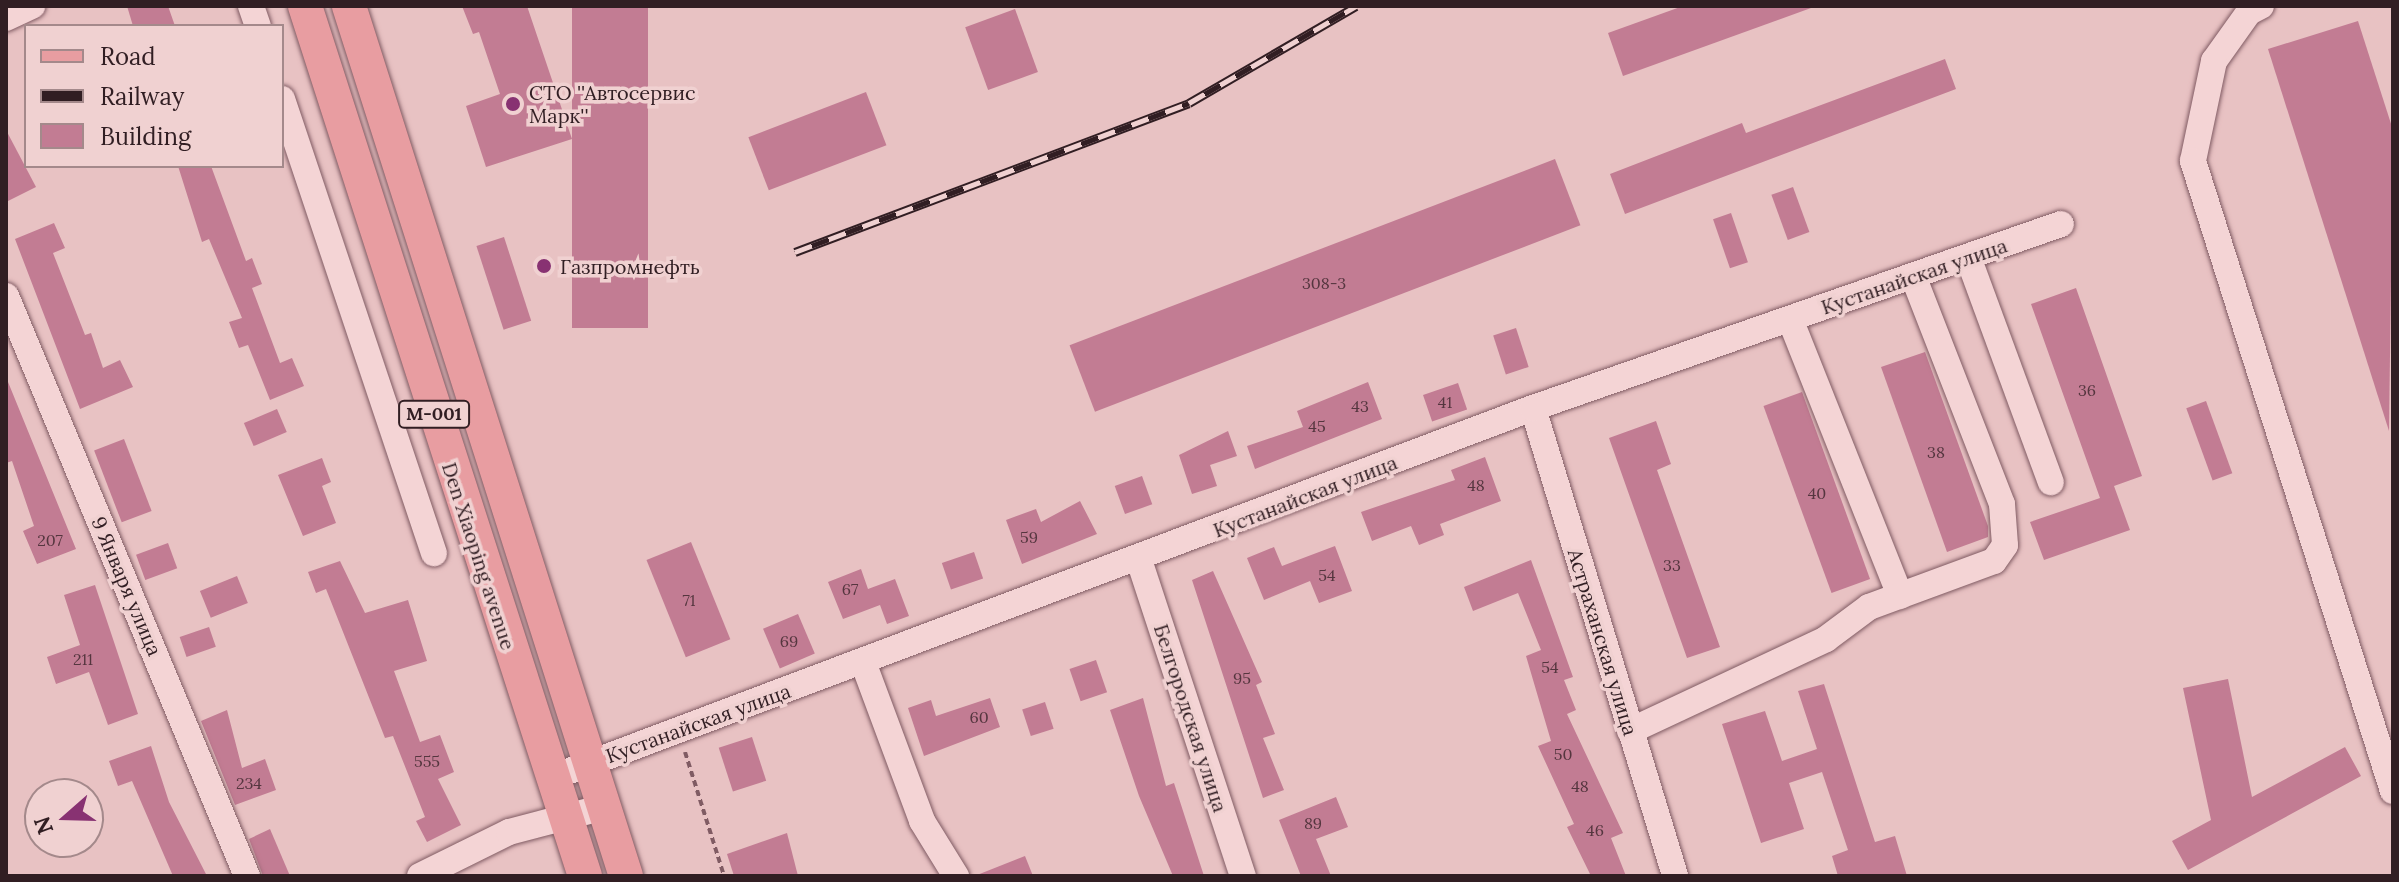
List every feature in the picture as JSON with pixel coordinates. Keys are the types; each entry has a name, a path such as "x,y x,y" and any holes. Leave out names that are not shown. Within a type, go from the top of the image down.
{"main road":[{"name":"Den Xiaoping avenue","path":"305,6 585,876"},
{"name":"Den Xiaoping avenue","path":"349,6 626,876"}],"street":[{"path":"6,18 32,6"},
{"path":"2261,6 2249,12 2214,61 2193,161 2393,791"},
{"path":"284,105 434,553"},
{"name":"Кустанайская улица","path":"551,778 1139,560 1533,408 2061,224"},
{"path":"1968,257 2051,482"},
{"path":"1630,731 1826,639 1869,607 1994,561 2009,527 1913,276"},
{"name":"9 Января улица","path":"6,296 247,876"},
{"path":"1790,319 1900,596"},
{"name":"Астраханская улица","path":"1533,408 1675,876"},
{"name":"Белгородская улица","path":"1139,560 1243,876"},
{"path":"863,662 922,821 956,876"},
{"path":"420,876 509,832 566,820 604,807"}],"path":[{"path":"678,730 724,876"}],"building":[{"path":"127,6 168,6 174,24 132,24"},
{"path":"462,6 527,6 572,139 486,167 466,106 500,94 479,32 473,34"},
{"path":"572,6 648,6 648,328 572,328"},
{"path":"1683,6 1811,8 1623,76 1608,33"},
{"path":"1015,9 1038,72 988,90 965,27"},
{"path":"2358,21 2393,130 2389,431 2268,49"},
{"path":"1945,59 1956,89 1625,214 1610,174 1742,123 1746,133"},
{"path":"866,92 886,145 769,190 748,137"},
{"path":"6,130 36,187 6,202"},
{"path":"1555,159 1580,225 1095,412 1070,345"},
{"path":"179,168 212,168 246,261 252,258 262,284 252,288 280,363 292,358 304,386 270,400 248,345 239,348 229,322 242,318 209,239 202,242"},
{"path":"1793,187 1809,232 1788,240 1771,195"},
{"path":"1731,213 1748,262 1730,268 1713,219"},
{"path":"54,223 65,248 53,253 85,335 91,333 103,368 120,360 133,387 80,409 15,239"},
{"path":"504,237 531,321 504,330 476,246"},
{"path":"2076,288 2142,476 2114,486 2130,530 2044,560 2030,522 2100,498 2031,304"},
{"path":"1516,328 1529,367 1506,374 1493,335"},
{"path":"1925,352 1988,526 1988,537 1947,552 1881,367"},
{"path":"6,377 76,549 37,564 23,531 34,526 12,461 6,463"},
{"path":"1368,382 1382,419 1255,469 1247,446 1303,427 1297,411"},
{"path":"1458,383 1467,409 1432,422 1423,395"},
{"path":"1802,392 1870,579 1832,593 1763,406"},
{"path":"2206,401 2232,473 2213,481 2186,408"},
{"path":"277,409 287,432 254,446 244,423"},
{"path":"1656,421 1671,464 1657,470 1720,647 1687,658 1609,438"},
{"path":"1228,431 1237,456 1210,465 1217,486 1192,494 1179,455"},
{"path":"124,439 152,511 122,522 94,450"},
{"path":"1485,457 1501,501 1440,524 1444,535 1419,545 1411,526 1372,541 1361,512 1455,480 1451,470"},
{"path":"322,458 331,482 322,486 336,523 303,536 278,475"},
{"path":"1142,476 1152,504 1125,514 1115,486"},
{"path":"1080,501 1097,534 1022,564 1006,520 1036,509 1041,522"},
{"path":"691,542 730,639 686,657 646,560"},
{"path":"168,543 177,568 145,580 136,555"},
{"path":"1335,546 1352,591 1319,603 1310,581 1264,600 1247,558 1274,547 1282,566"},
{"path":"974,552 983,578 951,590 942,563"},
{"path":"1531,560 1573,677 1564,680 1576,710 1567,714 1623,833 1611,838 1626,876 1591,876 1567,827 1574,824 1538,746 1551,741 1526,656 1541,650 1518,593 1473,611 1464,587"},
{"path":"340,561 365,613 408,600 427,661 394,671 420,742 440,735 454,772 438,779 461,825 427,842 416,821 425,817 393,736 385,738 326,589 316,593 308,572"},
{"path":"861,569 868,589 895,579 909,616 887,624 880,605 843,619 828,582"},
{"path":"1213,571 1262,682 1256,685 1275,734 1263,738 1284,790 1263,798 1192,580"},
{"path":"237,576 248,603 211,618 200,591"},
{"path":"95,585 138,714 108,725 89,672 56,684 47,657 80,645 64,595"},
{"path":"798,614 815,654 780,668 763,629"},
{"path":"209,627 216,647 187,657 180,637"},
{"path":"1096,660 1107,692 1081,701 1070,669"},
{"path":"2228,679 2252,797 2345,747 2361,776 2188,870 2172,841 2211,820 2183,688"},
{"path":"1824,684 1875,842 1895,836 1907,876 1838,876 1832,856 1848,850 1822,772 1789,783 1804,829 1761,843 1722,724 1765,711 1782,761 1817,749 1798,691"},
{"path":"990,698 1000,727 924,756 908,708 931,700 936,716"},
{"path":"1143,698 1166,786 1174,783 1204,876 1173,876 1139,796 1110,710"},
{"path":"1045,702 1054,729 1031,736 1022,709"},
{"path":"227,710 242,768 265,759 276,790 235,805 201,721"},
{"path":"752,737 766,781 733,792 719,748"},
{"path":"151,746 169,802 207,876 173,876 132,781 118,786 109,761"},
{"path":"1336,797 1348,827 1316,839 1331,876 1301,876 1279,820"},
{"path":"270,829 290,876 263,876 249,839"},
{"path":"787,833 798,876 734,876 727,854"},
{"path":"1025,856 1033,876 977,876 977,875"}],"railway":[{"path":"795,252 1189,103 1356,6"}],"place":[{"name":"СТО ''Автосервис Марк''","path":"513,104"},
{"name":"Газпромнефть","path":"544,266"}]}
